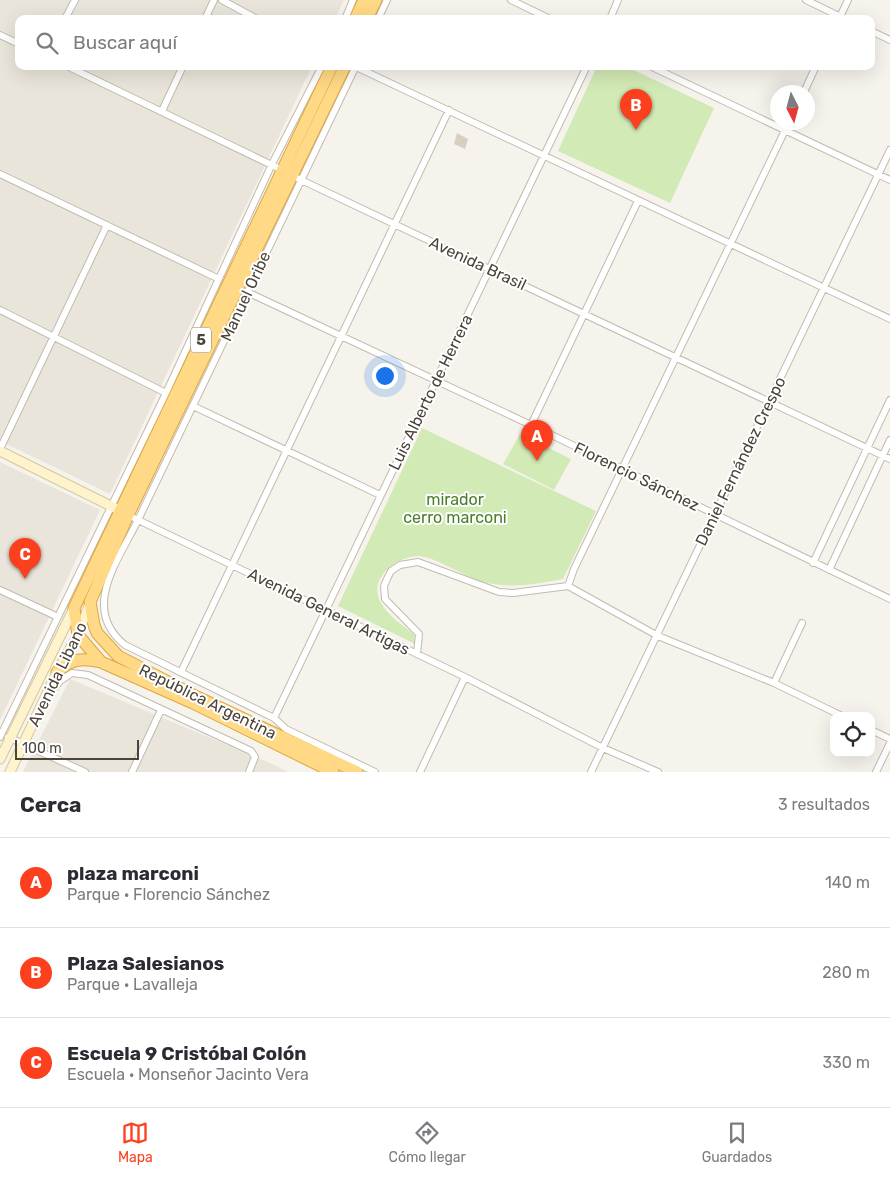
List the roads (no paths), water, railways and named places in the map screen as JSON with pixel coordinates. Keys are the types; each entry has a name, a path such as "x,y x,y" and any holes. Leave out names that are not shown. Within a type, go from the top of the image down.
{"highway":[{"path":"357,15 364,0"},
{"path":"369,15 376,0"},
{"name":"Manuel Oribe","path":"320,106 331,70"},
{"name":"Manuel Oribe","path":"74,608 124,513 287,172 320,106 342,70"},
{"name":"Manuel Oribe","path":"90,602 124,513"},
{"name":"República Argentina","path":"90,602 97,633 118,656 188,693 357,772"},
{"path":"74,608 78,634"},
{"name":"República Argentina","path":"78,634 102,662 193,703 333,772"},
{"path":"57,672 69,662 76,660 102,662"}],"main road":[{"name":"Avenida General Artigas","path":"0,450 124,513"},
{"name":"Avenida Libano","path":"10,772 57,672 78,634 90,602"},
{"name":"Avenida Libano","path":"0,759 3,736 74,608"}],"street":[{"path":"67,15 75,0"},
{"path":"207,15 214,0"},
{"path":"222,0 250,15"},
{"path":"347,15 353,0"},
{"path":"380,15 387,0"},
{"path":"511,0 542,15"},
{"path":"612,15 618,0"},
{"path":"806,0 835,15"},
{"path":"842,15 848,0"},
{"path":"875,33 890,40"},
{"path":"0,35 15,42"},
{"name":"Avenida Brasil","path":"75,70 677,359 890,459"},
{"path":"162,111 181,70"},
{"path":"84,772 3,736 58,617 124,513 166,393 219,279 287,172 321,70"},
{"name":"Manuel Oribe","path":"181,672 139,653 114,636 107,625 103,601 124,513 193,406 247,292 287,172 352,70"},
{"path":"364,70 890,319"},
{"name":"Luis Alberto de Herrera","path":"274,718 585,70"},
{"path":"658,70 890,180"},
{"path":"807,85 814,70"},
{"path":"375,772 286,729 274,718 181,672 343,338 449,110"},
{"path":"568,586 622,469 786,131"},
{"name":"Daniel Fernández Crespo","path":"592,772 890,150"},
{"path":"0,174 219,279"},
{"path":"531,425 638,201"},
{"path":"0,450 107,225"},
{"name":"Florencio Sánchez","path":"247,292 531,425 890,599"},
{"path":"0,310 166,393"},
{"path":"813,563 866,447 890,400"},
{"path":"193,406 380,495"},
{"path":"829,570 890,440"},
{"name":"Avenida General Artigas","path":"124,513 234,564 465,677 603,748 658,772"},
{"path":"417,654 419,634 385,599 384,594 387,579 392,571 400,565 418,562 499,592 526,592 568,586 658,636 774,683 834,712"},
{"path":"0,590 58,617"},
{"path":"774,683 802,623"},
{"name":"República Argentina","path":"41,706 66,676 79,672 251,751 255,757 249,772"},
{"path":"420,772 465,677"},
{"path":"132,772 161,710"},
{"path":"875,732 890,741 876,772"}],"place":[{"name":"Plaza Salesianos","path":"636,130"},
{"name":"plaza marconi","path":"537,461"},
{"name":"Escuela 9 Cristóbal Colón","path":"25,579"}],"park label":[{"name":"mirador cerro marconi","path":"455,508"}]}
